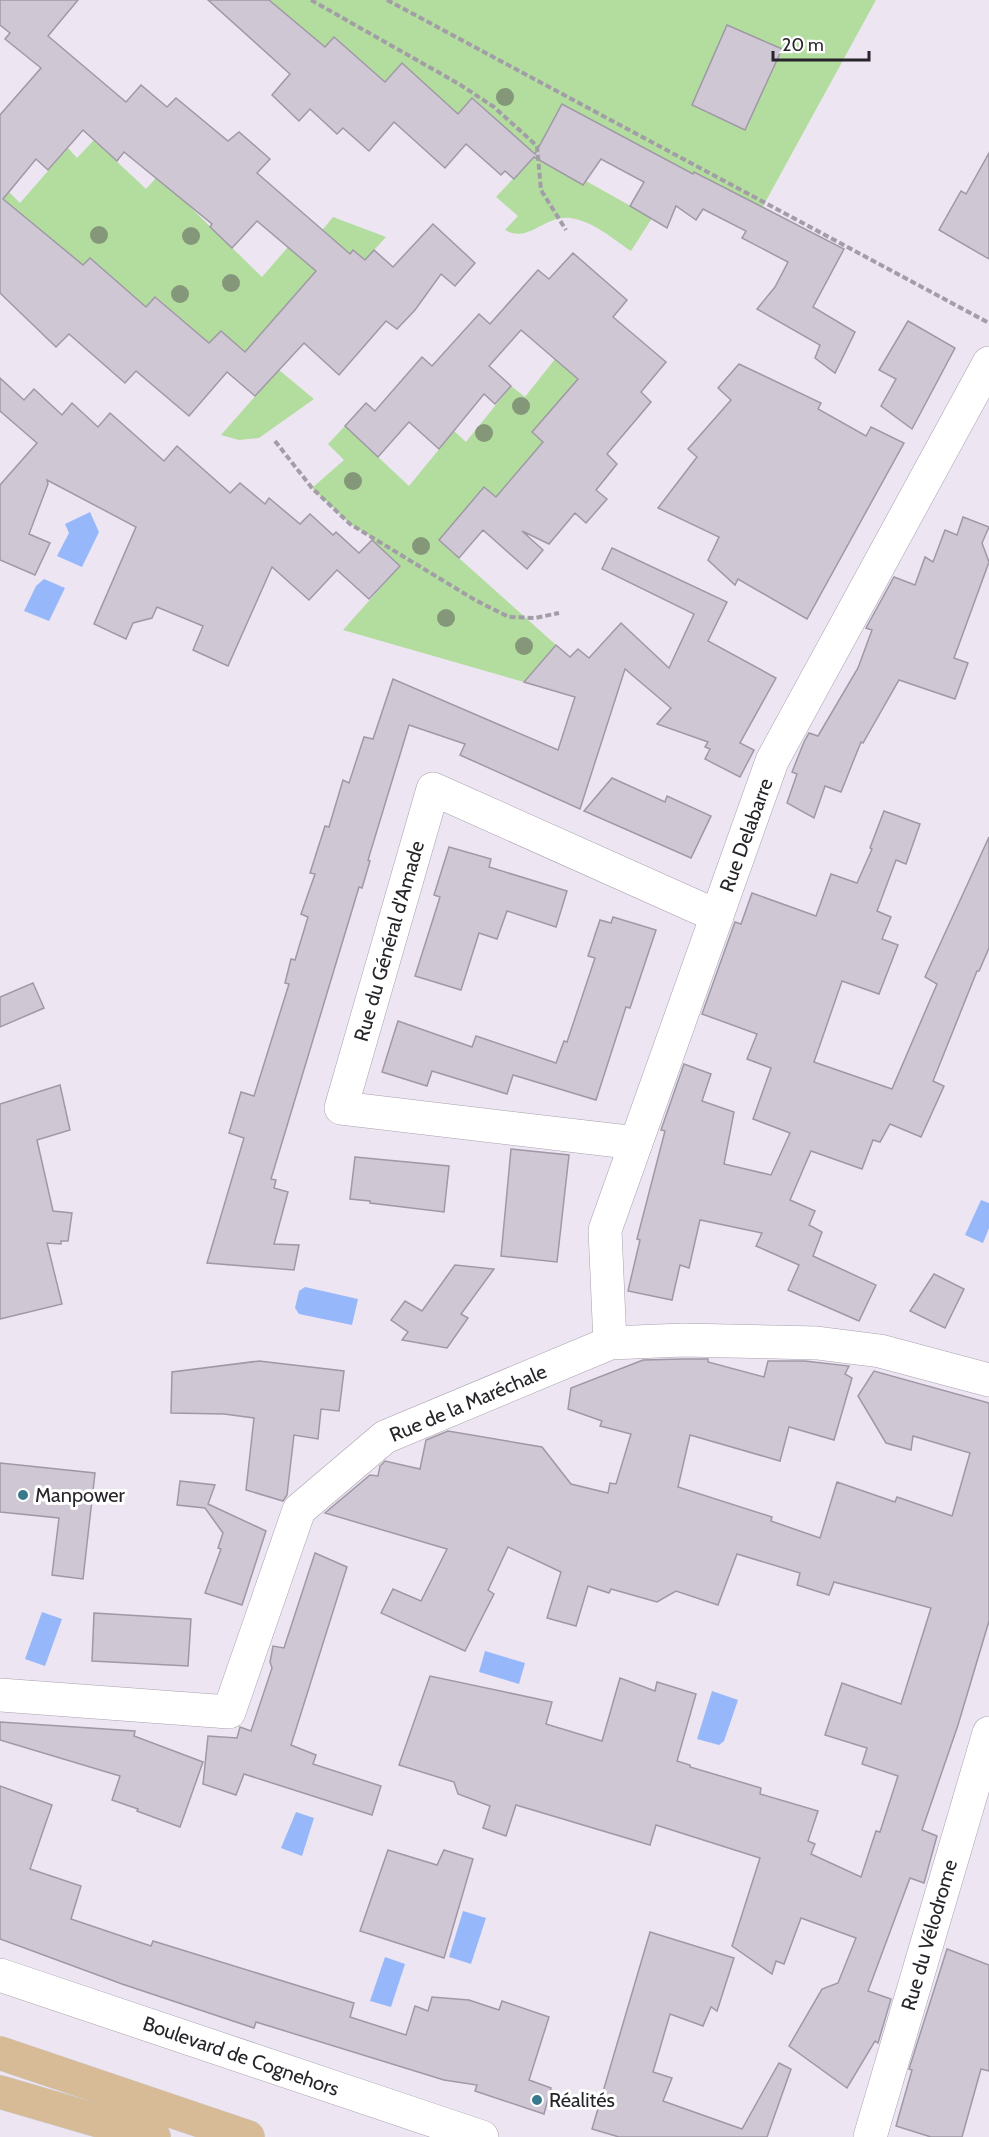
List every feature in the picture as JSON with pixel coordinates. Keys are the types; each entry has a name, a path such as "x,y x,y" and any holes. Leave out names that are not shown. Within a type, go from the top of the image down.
{"main road":[{"path":"0,2054 248,2137"},
{"path":"0,2092 154,2137"}],"street":[{"name":"Rue Delabarre","path":"610,1343 605,1230 772,761 989,363"},
{"name":"Rue du Général d'Amade","path":"636,1143 341,1108 433,789 717,916"},
{"name":"Rue de la Maréchale","path":"0,1695 229,1712 299,1510 384,1437 610,1343 683,1340 817,1343 880,1351 989,1380"},
{"name":"Rue du Vélodrome","path":"870,2137 989,1733"},
{"name":"Boulevard de Cognehors","path":"0,1975 482,2137"}],"path":[{"path":"311,0 494,106 537,146 541,190 566,230"},
{"path":"387,0 989,323"},
{"path":"275,441 312,488 350,524 475,600 509,617 535,618 560,613"}],"green space":[{"path":"269,0 876,0 762,208 562,104 556,117 569,125 547,165 582,185 586,181 652,218 631,251 595,227 570,218 553,220 521,233 505,230 518,216 496,197 535,155 473,98 458,114 402,63 385,82 334,37 325,47"},
{"path":"94,140 146,189 156,178 181,198 262,277 288,247 300,257 333,217 386,237 365,260 353,251 310,299 299,290 250,346 314,399 259,438 239,440 221,435 273,376 221,331 209,343 156,297 146,307 90,258 83,265 24,216 0,203 9,192 20,203 68,148 77,158"},
{"path":"555,359 578,379 532,432 543,442 496,497 484,487 441,542 556,645 524,682 343,630 400,566 372,540 373,538 350,524 312,488 344,460 328,444 345,426 409,486 454,431 466,442 511,386 525,397"}],"water":[{"path":"90,512 99,532 82,567 57,556 69,533 65,524"},
{"path":"44,579 65,588 49,621 24,611 36,586"},
{"path":"981,1200 989,1203 989,1228 983,1243 965,1235"},
{"path":"305,1287 358,1299 352,1325 299,1314 295,1308 299,1291"},
{"path":"42,1612 62,1619 45,1666 25,1659"},
{"path":"485,1651 525,1663 519,1684 479,1672"},
{"path":"712,1691 738,1700 724,1741 719,1745 697,1739"},
{"path":"296,1812 314,1818 302,1856 281,1848"},
{"path":"463,1911 486,1918 471,1964 449,1957"},
{"path":"385,1957 405,1964 391,2007 370,2001"}],"building":[{"path":"0,0 78,0 48,36 126,102 141,85 167,107 176,98 228,141 239,132 270,159 257,173 350,254 353,250 365,260 374,250 393,267 433,224 475,263 455,286 441,274 415,310 397,329 386,321 339,375 304,343 255,396 227,372 189,416 136,371 125,383 69,334 56,347 0,293 0,115 41,68 5,39 10,33 0,25","holes":["83,130 117,161 124,152 212,224 210,227 232,248 257,221 316,271 245,352 221,331 209,343 155,297 146,307 90,258 83,265 3,199 36,159 48,170"]},
{"path":"208,0 269,0 325,47 334,37 385,82 402,63 458,114 472,98 535,154 562,104 693,174 694,172 844,249 813,307 855,332 835,373 815,358 820,345 757,309 775,287 788,262 742,238 746,231 703,209 696,220 676,206 667,228 630,206 644,182 601,159 583,185 534,157 514,179 505,171 501,175 466,144 445,168 394,122 369,151 343,128 337,134 310,109 299,121 272,95 290,74"},
{"path":"727,25 782,49 745,130 692,105"},
{"path":"989,153 989,259 939,230 961,191 966,194"},
{"path":"573,253 627,300 613,317 666,362 641,392 651,402 607,454 617,464 596,490 607,499 586,523 575,513 549,544 522,531 543,550 527,569 483,530 459,558 439,540 484,487 496,497 543,442 532,432 578,379 521,330 489,366 511,386 495,404 484,394 439,449 409,422 378,457 345,426 366,403 375,411 422,357 432,366 479,314 490,324 538,270 549,279"},
{"path":"908,321 955,348 912,429 881,406 896,379 879,370"},
{"path":"739,364 821,403 818,409 866,436 871,427 904,443 807,619 738,579 735,585 708,560 719,537 658,508 697,457 688,449 731,400 718,388"},
{"path":"0,378 24,400 34,389 62,415 72,403 98,427 110,413 164,461 177,446 230,493 240,483 265,504 269,498 300,524 310,514 333,535 336,532 359,553 372,540 400,566 369,599 337,570 309,600 272,567 228,666 193,650 203,626 157,607 152,618 133,623 126,639 94,624 136,527 47,480 48,484 29,534 50,543 35,575 0,560 0,485 37,443 0,411"},
{"path":"963,517 989,527 982,543 989,562 954,658 968,663 955,699 899,680 863,743 861,742 841,792 825,786 814,818 787,803 797,774 792,772 804,742 809,733 818,736 858,668 872,630 866,628 894,577 915,585 925,557 933,562 945,530 957,535"},
{"path":"612,548 727,602 708,641 776,678 740,743 754,750 740,777 705,759 710,749 705,747 708,742 657,724 671,708 625,669 580,809 460,755 465,744 409,725 368,860 370,861 362,888 359,887 271,1179 276,1180 274,1188 288,1192 274,1244 299,1245 294,1270 207,1263 244,1138 229,1133 241,1092 254,1096 289,984 285,983 291,959 295,960 308,917 301,914 315,874 310,873 325,826 329,827 343,780 349,783 364,737 373,739 393,679 558,750 575,697 524,682 556,645 570,657 578,649 589,658 621,623 669,668 694,614 602,569"},
{"path":"612,778 665,802 667,796 711,816 691,858 584,811"},
{"path":"884,811 920,824 906,864 896,860 877,911 891,917 882,939 898,945 879,994 842,981 814,1062 892,1089 937,984 925,977 989,837 989,948 977,971 933,1081 944,1086 921,1137 890,1124 880,1142 873,1140 862,1169 811,1151 790,1200 815,1211 809,1225 822,1232 813,1256 876,1285 859,1321 788,1290 799,1265 756,1246 762,1233 700,1220 689,1268 680,1265 672,1300 628,1291 640,1240 637,1239 665,1131 661,1130 684,1064 711,1074 702,1101 734,1112 724,1164 771,1175 790,1133 753,1119 771,1068 747,1059 757,1034 702,1014 735,922 741,924 752,893 816,916 831,874 857,883 872,849 870,848"},
{"path":"449,847 491,859 489,867 567,891 556,927 507,911 497,939 479,933 461,990 415,976 440,897 434,895"},
{"path":"613,917 656,930 630,1008 626,1007 596,1100 513,1075 507,1094 432,1071 427,1086 382,1072 398,1021 472,1047 476,1036 556,1063 564,1041 567,1042 595,958 588,956 600,920 611,923"},
{"path":"33,983 44,1008 0,1027 0,997"},
{"path":"60,1085 70,1130 37,1140 53,1211 72,1213 68,1241 61,1241 61,1244 47,1243 62,1304 0,1319 0,1104"},
{"path":"511,1149 569,1155 557,1262 501,1256"},
{"path":"355,1157 449,1166 444,1212 350,1199"},
{"path":"455,1265 494,1269 461,1314 468,1318 447,1348 402,1340 408,1332 391,1320 405,1301 422,1311"},
{"path":"934,1274 964,1289 945,1328 910,1311"},
{"path":"708,1359 708,1362 764,1377 768,1361 805,1361 849,1366 845,1374 852,1378 834,1440 789,1427 780,1461 690,1435 678,1487 772,1517 771,1521 820,1538 837,1482 895,1502 897,1497 952,1516 970,1453 913,1436 911,1450 886,1443 858,1396 874,1371 989,1403 989,1621 958,1725 922,1830 937,1836 924,1883 910,1878 868,1991 891,1999 878,2043 875,2041 847,2088 789,2046 822,1989 838,1983 856,1938 801,1918 784,1964 776,1961 772,1974 732,1946 760,1858 656,1825 650,1845 516,1805 506,1836 483,1828 490,1806 458,1794 454,1782 399,1765 430,1676 552,1702 546,1724 602,1741 620,1678 655,1691 657,1682 696,1694 677,1761 761,1788 760,1794 818,1811 808,1841 815,1844 811,1854 861,1877 876,1831 880,1832 898,1776 862,1764 867,1748 825,1735 842,1683 901,1704 931,1608 834,1582 829,1595 797,1585 800,1573 737,1554 718,1605 676,1591 657,1602 611,1589 609,1593 588,1586 576,1626 547,1618 561,1572 508,1547 488,1590 494,1594 465,1651 381,1613 393,1589 421,1601 447,1549 325,1513 370,1475 378,1476 380,1466 385,1461 420,1469 426,1440 448,1431 542,1447 571,1484 608,1493 610,1483 616,1484 631,1434 600,1426 602,1421 568,1409 571,1388 643,1360"},
{"path":"259,1361 344,1371 339,1411 321,1409 318,1439 294,1435 287,1495 283,1501 246,1490 254,1418 224,1414 171,1413 172,1372"},
{"path":"0,1463 95,1473 83,1579 52,1575 59,1518 0,1512"},
{"path":"180,1481 215,1485 208,1504 266,1531 242,1605 205,1593 221,1549 218,1548 223,1533 205,1508 177,1505"},
{"path":"315,1553 347,1567 291,1745 316,1755 313,1764 381,1786 372,1815 244,1774 236,1795 203,1784 208,1736 237,1738 240,1727 251,1731 272,1668 270,1662 273,1646 284,1648"},
{"path":"94,1613 191,1619 188,1666 92,1661"},
{"path":"0,1722 135,1731 134,1736 203,1762 180,1827 112,1800 120,1776 0,1740"},
{"path":"0,1786 52,1805 30,1869 81,1886 71,1919 151,1946 153,1941 354,2003 350,2017 406,2035 415,2006 428,2011 432,1997 469,2000 499,2010 502,2001 549,2017 529,2080 551,2088 544,2114 475,2091 477,2085 444,2080 256,2022 254,2028 122,1984 0,1939"},
{"path":"388,1850 437,1865 444,1850 473,1859 444,1958 360,1931"},
{"path":"650,1932 734,1958 717,2011 711,2007 703,2026 670,2014 653,2072 672,2078 663,2101 742,2129 779,2063 791,2069 767,2137 619,2137 592,2129"},
{"path":"947,1949 989,1965 989,2071 981,2069 962,2137 931,2137 896,2126 912,2070 909,2069"}],"place":[{"name":"Manpower","path":"23,1495"},
{"name":"Réalités","path":"537,2100"}]}
